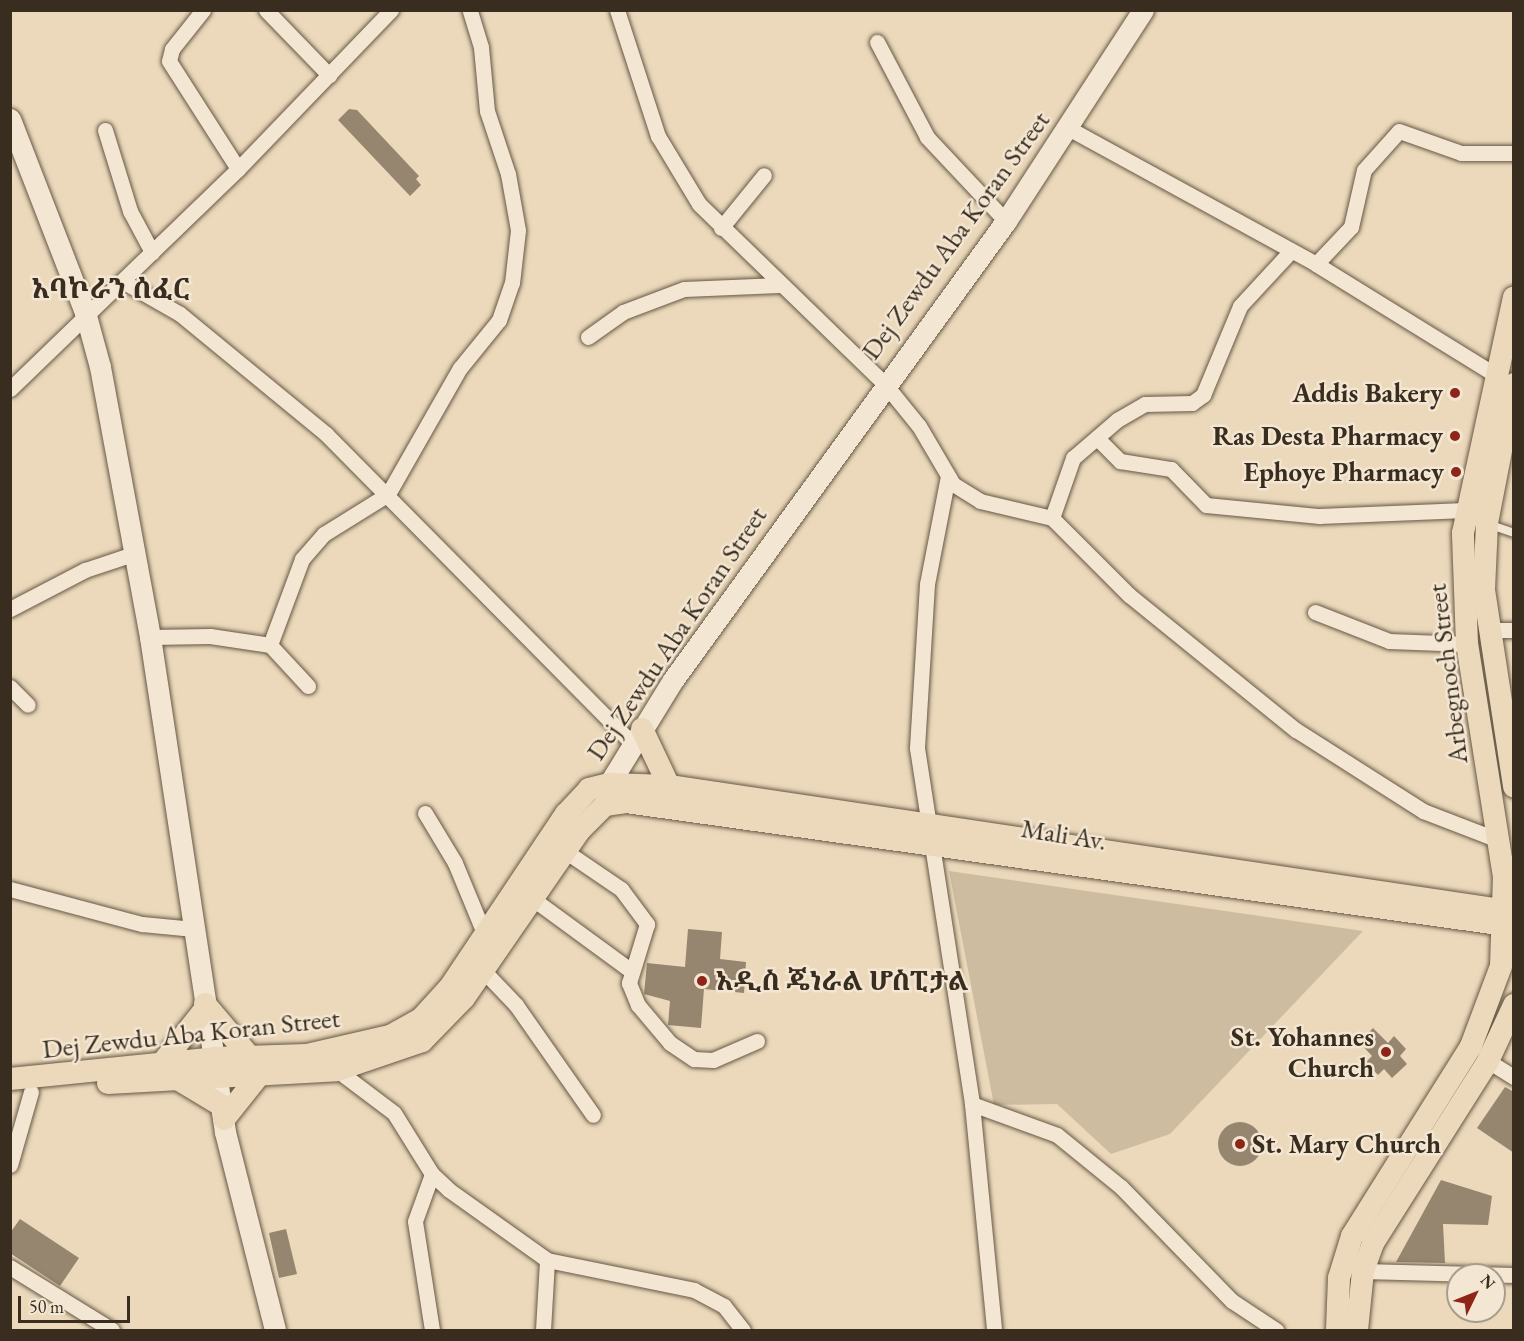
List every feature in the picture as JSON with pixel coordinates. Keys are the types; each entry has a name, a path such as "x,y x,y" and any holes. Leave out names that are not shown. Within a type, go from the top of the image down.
{"main road":[{"name":"Dej Zewdu Aba Koran Street","path":"10,1079 217,1066 255,1066 390,1036 421,1019 478,965 486,938 566,814 589,789 607,795 637,736 884,382 1006,221 1143,10"},
{"path":"10,119 85,312 150,637 205,1007 217,1066 222,1112 239,1205 275,1330"},
{"name":"Arbegnoch Street","path":"1514,297 1487,523 1489,630 1514,787"},
{"name":"Arbegnoch Street","path":"1337,1330 1339,1278 1352,1236 1480,1029 1501,966 1509,918 1467,644 1465,510 1504,379"},
{"path":"637,736 669,786"},
{"name":"Mali Av.","path":"607,795 669,786 930,833 1392,903 1509,918"},
{"path":"205,1007 255,1066 337,1070 422,1041 478,965 533,899 607,795"},
{"name":"Mali Av.","path":"607,795 646,802 930,833"},
{"path":"169,1070 205,1007"},
{"path":"1358,1330 1363,1271 1390,1212 1488,1061 1512,1013"},
{"path":"222,1112 255,1066"},
{"path":"21,1092 169,1070 222,1112"}],"street":[{"path":"203,10 172,49 169,61 238,169"},
{"path":"266,10 329,75"},
{"path":"10,389 85,312 124,282 238,169 391,10"},
{"path":"270,645 297,569 312,544 388,494 460,368 499,320 516,268 518,230 508,174 487,111 480,47 470,10"},
{"path":"617,10 658,136 684,183 721,228 884,382 919,426 950,480 970,495 1052,518 1129,595 1287,723 1408,803 1498,840"},
{"path":"877,42 927,137 1006,221"},
{"path":"1068,128 1316,264 1504,379"},
{"path":"105,130 130,211 152,252"},
{"path":"1316,264 1351,226 1364,170 1399,131 1461,153 1514,153"},
{"path":"721,228 764,175"},
{"path":"1052,518 1065,471 1097,438 1145,404 1192,403 1203,395 1240,306 1291,251"},
{"path":"124,282 213,340 388,494 637,736"},
{"path":"588,337 623,312 684,289 779,285"},
{"path":"1097,438 1120,461 1171,469 1206,504 1319,516 1465,510"},
{"path":"950,480 927,584 917,694 917,748 972,1104 994,1330"},
{"path":"10,609 85,570 134,554"},
{"path":"1315,612 1389,641 1467,644"},
{"path":"1489,630 1514,630"},
{"path":"150,637 210,636 270,645 308,686"},
{"path":"10,687 28,705"},
{"path":"425,813 455,863 486,938"},
{"path":"565,851 621,889 647,924 646,941 630,970"},
{"path":"10,889 142,924 194,929"},
{"path":"533,899 630,970 638,1005 670,1043 694,1059 713,1060 757,1041"},
{"path":"478,965 593,1116"},
{"path":"1488,1061 1514,1077"},
{"path":"337,1070 394,1113 432,1174 475,1211 547,1260 694,1290 724,1306 743,1330"},
{"path":"10,1165 21,1092"},
{"path":"972,1104 1057,1135 1120,1187 1232,1300 1276,1330"},
{"path":"432,1174 415,1221 432,1330"},
{"path":"543,1330 547,1260"},
{"path":"10,1267 112,1330"},
{"path":"1363,1271 1514,1275"}],"lane":[{"path":"1487,523 1514,533"}],"shaded area":[{"path":"949,871 1363,931 1170,1134 1111,1154 1057,1104 994,1105"}],"building":[{"path":"349,109 357,110 419,176 416,179 421,185 410,196 338,120"},
{"path":"688,929 722,932 720,959 746,962 744,993 704,989 701,1028 668,1025 670,1001 644,994 647,963 685,967"},
{"name":"St. Yohannes Church","path":"1373,1028 1388,1043 1394,1036 1406,1049 1400,1056 1407,1064 1392,1078 1384,1069 1378,1075 1366,1062 1372,1056 1359,1042"},
{"path":"1505,1087 1514,1092 1514,1153 1477,1128"},
{"name":"St. Mary Church","path":"1240,1122 1255,1129 1262,1144 1255,1159 1240,1166 1225,1159 1218,1144 1225,1129"},
{"path":"1441,1180 1492,1196 1488,1225 1443,1224 1445,1263 1396,1262"},
{"path":"20,1219 79,1258 60,1286 10,1253 10,1233"},
{"path":"286,1229 297,1274 279,1278 269,1233"}],"place":[{"name":"Addis Bakery","path":"1455,393"},
{"name":"Ras Desta Pharmacy","path":"1455,436"},
{"name":"Ephoye Pharmacy","path":"1456,472"},
{"name":"አዲስ ጄነራል ሆስፒታል","path":"702,981"},
{"name":"St. Yohannes Church","path":"1386,1052"},
{"name":"St. Mary Church","path":"1240,1144"}],"district":[{"name":"አባኮራን ሰፈር","path":"111,288"}]}
